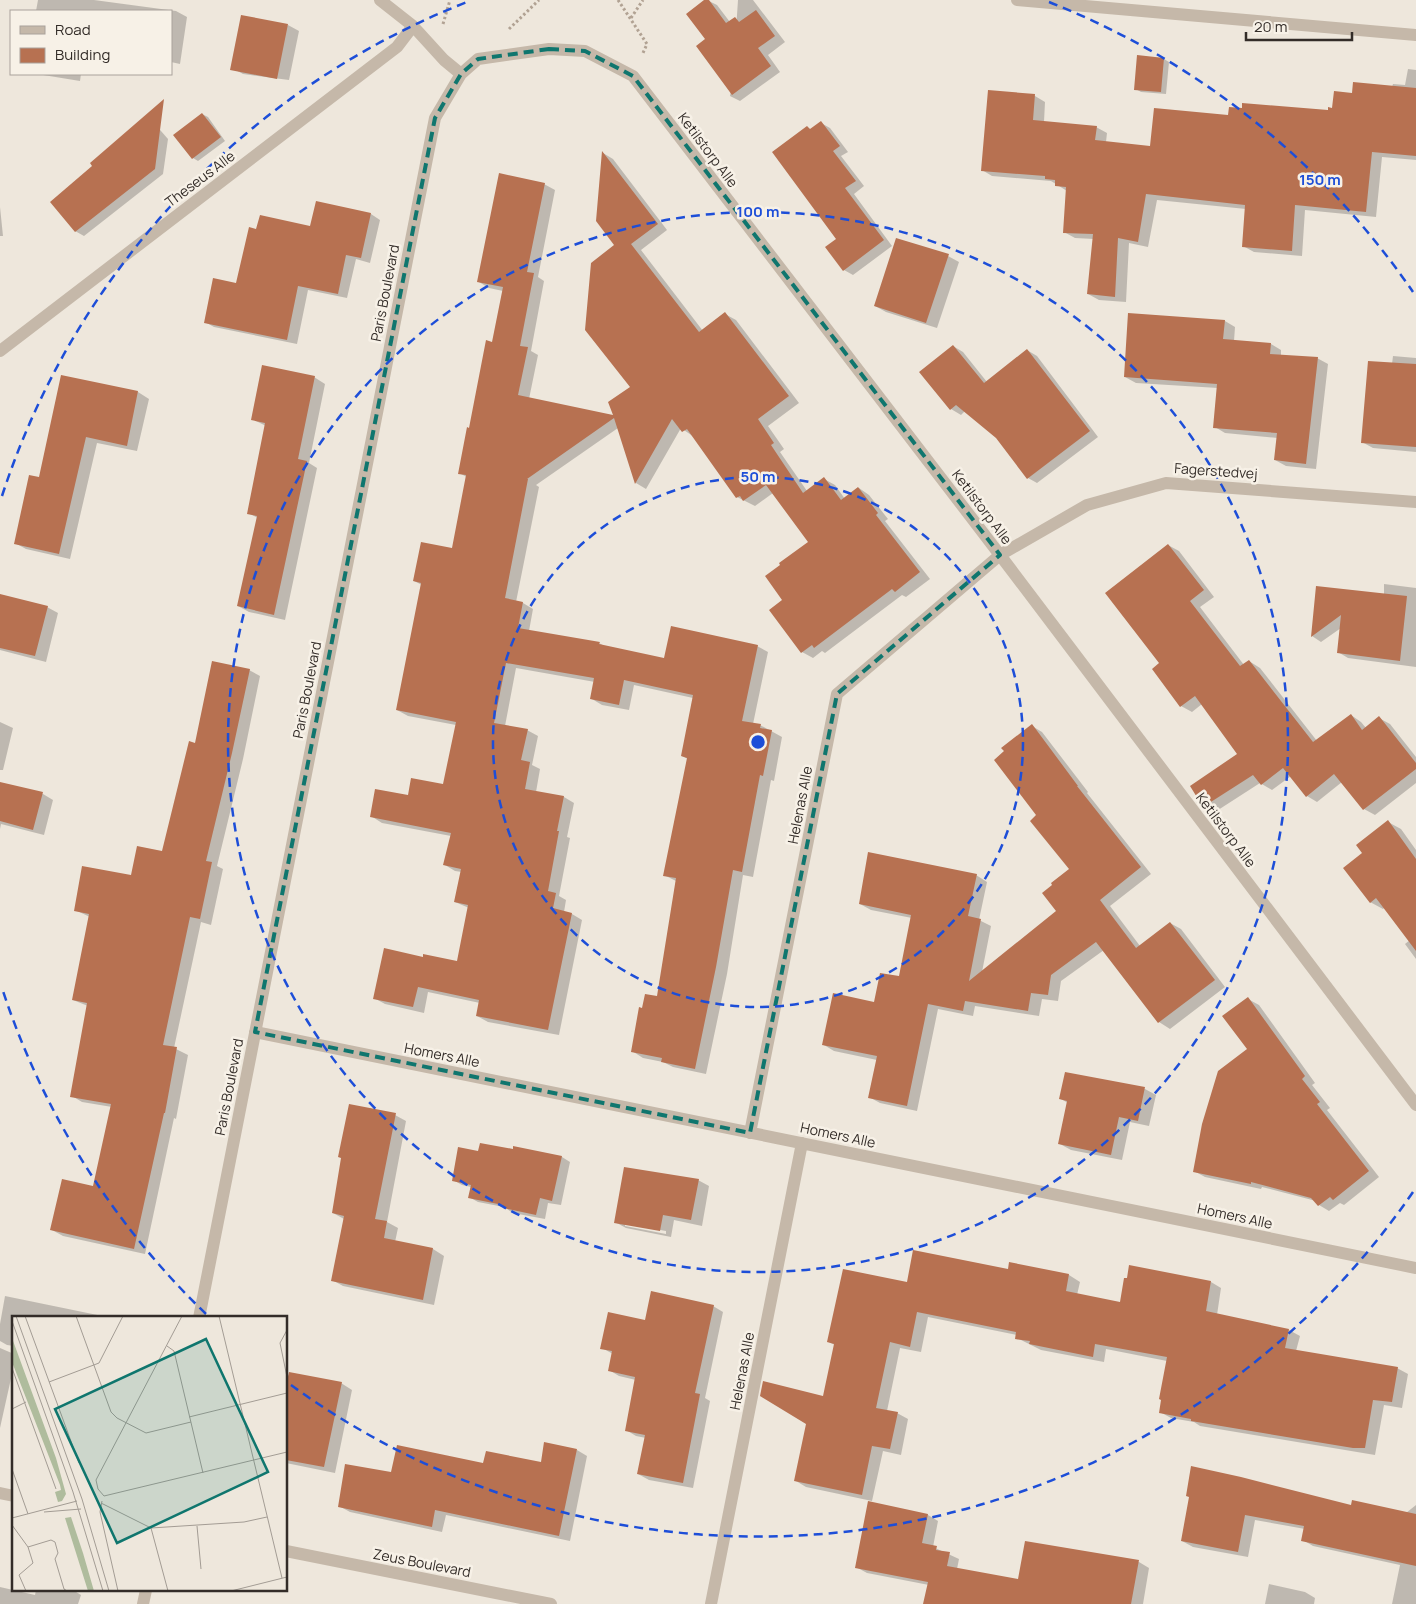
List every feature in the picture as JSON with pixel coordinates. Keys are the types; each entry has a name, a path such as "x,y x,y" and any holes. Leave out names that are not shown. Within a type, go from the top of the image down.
{"street":[{"path":"380,0 413,26 444,60 461,74"},
{"path":"1016,0 1416,35"},
{"name":"Theseus Alle","path":"0,351 397,47 413,26"},
{"name":"Ketilstorp Alle","path":"461,74 478,59 549,49 585,51 633,76 1000,555 1416,1105"},
{"name":"Paris Boulevard","path":"199,1316 434,118 461,74"},
{"name":"Fagerstedvej","path":"1000,555 1087,505 1166,483 1416,502"},
{"name":"Helenas Alle","path":"750,1133 837,694 1000,555"},
{"name":"Homers Alle","path":"255,1032 1416,1268"},
{"name":"Helenas Alle","path":"711,1604 802,1143"},
{"name":"Zeus Boulevard","path":"288,1551 551,1604"}],"path":[{"path":"618,0 647,44 633,76"},
{"path":"630,18 643,0"}],"highlighted area":[{"path":"549,49 585,51 633,76 1000,555 837,694 750,1133 255,1032 435,118 461,74 478,59"}],"building":[{"path":"704,0 709,0 726,23 735,17 739,22 756,10 775,36 758,48 771,66 732,95 696,46 705,39 686,14"},
{"path":"241,15 288,24 277,79 230,70"},
{"path":"1137,55 1164,58 1161,92 1134,90"},
{"path":"1353,82 1416,88 1416,156 1372,152 1366,212 1295,205 1292,251 1242,247 1245,205 1146,194 1138,242 1118,238 1115,297 1087,294 1093,234 1063,233 1066,187 1055,186 1055,180 1045,179 1045,176 981,171 988,90 1035,94 1033,120 1097,126 1095,140 1150,146 1154,108 1228,115 1229,107 1242,108 1242,103 1328,110 1328,107 1332,108 1334,91 1352,93"},
{"path":"164,99 155,169 75,232 50,202 92,166 90,163"},
{"path":"202,113 221,137 192,159 173,135"},
{"path":"821,121 840,146 833,151 856,181 845,188 884,240 843,271 825,247 836,239 772,152 807,126 810,129"},
{"path":"602,151 658,224 631,244 699,332 725,312 789,396 758,419 774,443 771,445 803,493 824,477 841,500 858,487 878,513 876,515 920,572 895,592 892,589 814,648 812,645 801,653 769,610 782,600 765,576 780,565 779,563 808,542 766,485 743,501 740,496 736,498 687,429 682,432 672,419 635,484 614,418 527,479 505,598 523,602 518,628 600,642 599,644 664,658 671,626 758,645 742,721 761,724 760,728 772,730 763,776 760,775 742,872 733,870 695,1069 661,1062 662,1058 631,1052 639,1007 642,1008 645,994 657,996 676,878 663,876 687,758 681,756 693,695 624,680 619,705 590,699 594,678 506,663 494,723 528,729 521,760 530,762 525,789 564,796 548,891 556,893 553,908 572,913 548,1030 476,1016 479,1000 418,987 413,1007 373,999 384,948 423,957 423,954 457,961 468,905 454,902 461,869 443,865 451,833 370,817 375,789 408,795 411,778 443,784 456,722 396,710 421,583 413,581 421,542 452,548 466,475 458,474 467,427 469,428 486,340 492,342 503,287 477,282 499,173 545,183 527,272 534,273 520,346 528,347 518,395 613,415 608,402 630,387 585,330 591,263 614,245 596,221"},
{"path":"316,201 371,213 361,258 346,255 338,294 298,286 287,340 204,323 213,278 236,283 249,227 256,229 260,215 310,226"},
{"path":"896,238 949,254 926,323 874,306"},
{"path":"1128,313 1225,320 1223,339 1271,343 1270,354 1318,357 1306,464 1274,460 1277,433 1213,428 1217,384 1124,377"},
{"path":"953,345 984,383 1027,349 1090,431 1027,479 996,438 956,405 950,410 919,372"},
{"path":"1368,361 1416,364 1416,447 1361,443"},
{"path":"262,365 315,376 298,459 307,461 274,615 237,606 257,516 247,514 265,423 251,420"},
{"path":"61,375 138,391 127,446 86,437 59,554 14,544 29,475 39,477"},
{"path":"1168,544 1204,590 1190,601 1240,666 1249,660 1313,742 1351,714 1362,730 1379,716 1416,763 1416,769 1363,810 1334,774 1306,797 1283,768 1261,785 1253,775 1203,807 1190,786 1237,754 1195,696 1180,707 1152,669 1159,663 1105,593"},
{"path":"1316,586 1407,596 1400,661 1337,653 1341,615 1311,637"},
{"path":"0,594 48,606 35,656 0,648"},
{"path":"212,661 250,669 206,861 212,862 200,919 190,917 163,1045 177,1047 165,1113 134,1249 50,1230 62,1179 93,1186 111,1104 70,1097 87,1003 72,1000 89,914 74,911 82,866 131,875 137,846 162,851 189,741 195,743"},
{"path":"1032,724 1077,786 1141,867 1100,900 1136,948 1170,922 1215,980 1158,1023 1096,942 1051,975 1048,995 1031,993 1028,1011 965,1001 963,1011 928,1004 907,1106 868,1098 877,1056 822,1045 833,993 874,1002 880,973 899,976 911,915 859,904 868,852 977,874 968,916 981,919 969,981 1056,911 1042,893 1069,869 1030,821 1036,815 994,760 1004,751 1001,748"},
{"path":"0,782 43,792 33,830 0,821"},
{"path":"1388,820 1416,859 1416,951 1376,898 1370,903 1343,868 1362,853 1356,845"},
{"path":"1248,997 1305,1076 1302,1079 1320,1102 1317,1104 1369,1171 1333,1200 1330,1197 1318,1206 1311,1198 1251,1182 1251,1184 1193,1172 1202,1124 1218,1071 1247,1049 1222,1016"},
{"path":"1065,1072 1145,1087 1138,1121 1119,1117 1111,1155 1058,1144 1067,1101 1059,1099"},
{"path":"349,1104 396,1113 375,1219 387,1221 384,1238 433,1248 423,1300 331,1281 344,1216 332,1213 341,1158 338,1157"},
{"path":"480,1143 513,1149 513,1146 562,1156 552,1201 540,1198 536,1215 503,1208 503,1205 468,1198 471,1185 452,1181 458,1147 478,1151"},
{"path":"624,1167 699,1179 691,1220 663,1215 660,1231 614,1223"},
{"path":"913,1250 1008,1269 1009,1262 1069,1274 1066,1291 1120,1302 1124,1278 1127,1278 1129,1265 1211,1281 1206,1311 1289,1329 1285,1348 1398,1367 1392,1402 1373,1400 1365,1448 1353,1448 1191,1421 1191,1419 1159,1413 1161,1400 1159,1399 1167,1357 1095,1344 1093,1357 1029,1344 1030,1341 1015,1339 1016,1332 917,1312 910,1347 890,1342 876,1408 898,1412 890,1449 872,1446 862,1495 794,1481 806,1424 760,1396 763,1381 823,1396 834,1344 827,1342 843,1269 907,1282"},
{"path":"651,1291 714,1305 695,1393 700,1394 683,1483 637,1474 645,1435 625,1431 635,1377 608,1371 612,1351 600,1349 608,1312 645,1320"},
{"path":"289,1372 342,1382 324,1467 288,1460"},
{"path":"738,1375 747,1377 746,1387 735,1381"},
{"path":"544,1442 577,1449 559,1536 435,1510 432,1527 338,1507 345,1464 391,1472 397,1445 483,1463 486,1451 541,1462"},
{"path":"1191,1466 1351,1505 1352,1500 1416,1514 1416,1566 1301,1541 1304,1526 1245,1515 1238,1552 1181,1541 1189,1497 1186,1496"},
{"path":"868,1501 928,1514 922,1543 937,1546 936,1550 950,1552 947,1566 1018,1579 1025,1541 1139,1560 1131,1604 923,1604 928,1582 855,1568"}]}
